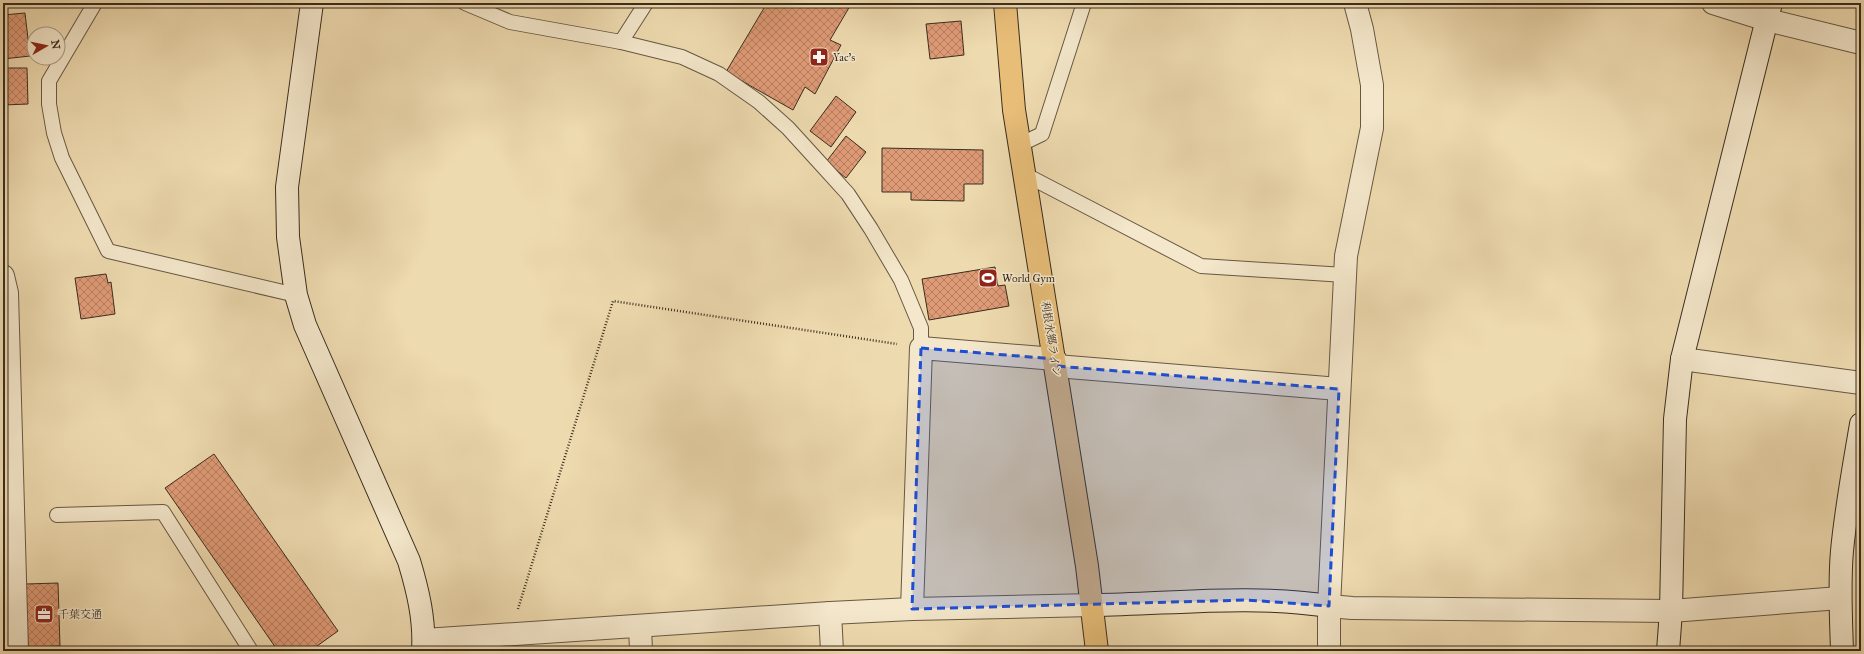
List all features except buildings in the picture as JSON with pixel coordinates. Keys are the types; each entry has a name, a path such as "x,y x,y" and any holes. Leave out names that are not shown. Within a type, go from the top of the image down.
{"highway":[{"name":"利根水郷ライン","path":"1005,3 1014,110 1093,605 1097,651"}],"street":[{"path":"312,3 287,187 288,237 296,295 305,325 409,561 418,591 423,646 511,634 912,609 1247,600 1304,602 1352,608 1671,611 1840,598"},
{"path":"1329,651 1329,606 1346,256 1372,128 1372,85 1362,29 1355,3"},
{"path":"1713,3 1769,11 1861,43"},
{"path":"1668,651 1671,611 1675,420 1682,359 1769,11"},
{"path":"3,276 7,301 17,651"},
{"path":"912,609 921,348 1055,363 1339,389"},
{"path":"1682,359 1861,383"},
{"path":"1842,651 1840,598 1842,552 1854,509 1861,424"},
{"path":"830,613 832,651"},
{"path":"640,626 641,651"}],"lane":[{"path":"95,3 49,81 49,104 54,133 62,158 108,251 296,295"},
{"path":"465,3 510,22 621,42 682,57 719,74 759,102 788,128 848,194 871,228 901,280 921,328 921,348"},
{"path":"621,42 646,3"},
{"path":"1019,145 1042,134 1084,3"},
{"path":"1024,174 1201,266 1345,275"},
{"path":"57,515 163,512 251,651"}],"path":[{"path":"511,634 613,301 921,348"}],"highlighted area":[{"path":"921,348 1055,359 1056,366 1339,389 1329,606 1247,600 912,609"}],"place":[{"name":"Yac's","path":"819,57"},
{"name":"World Gym","path":"988,278"},
{"name":"千葉交通","path":"44,614"}]}
